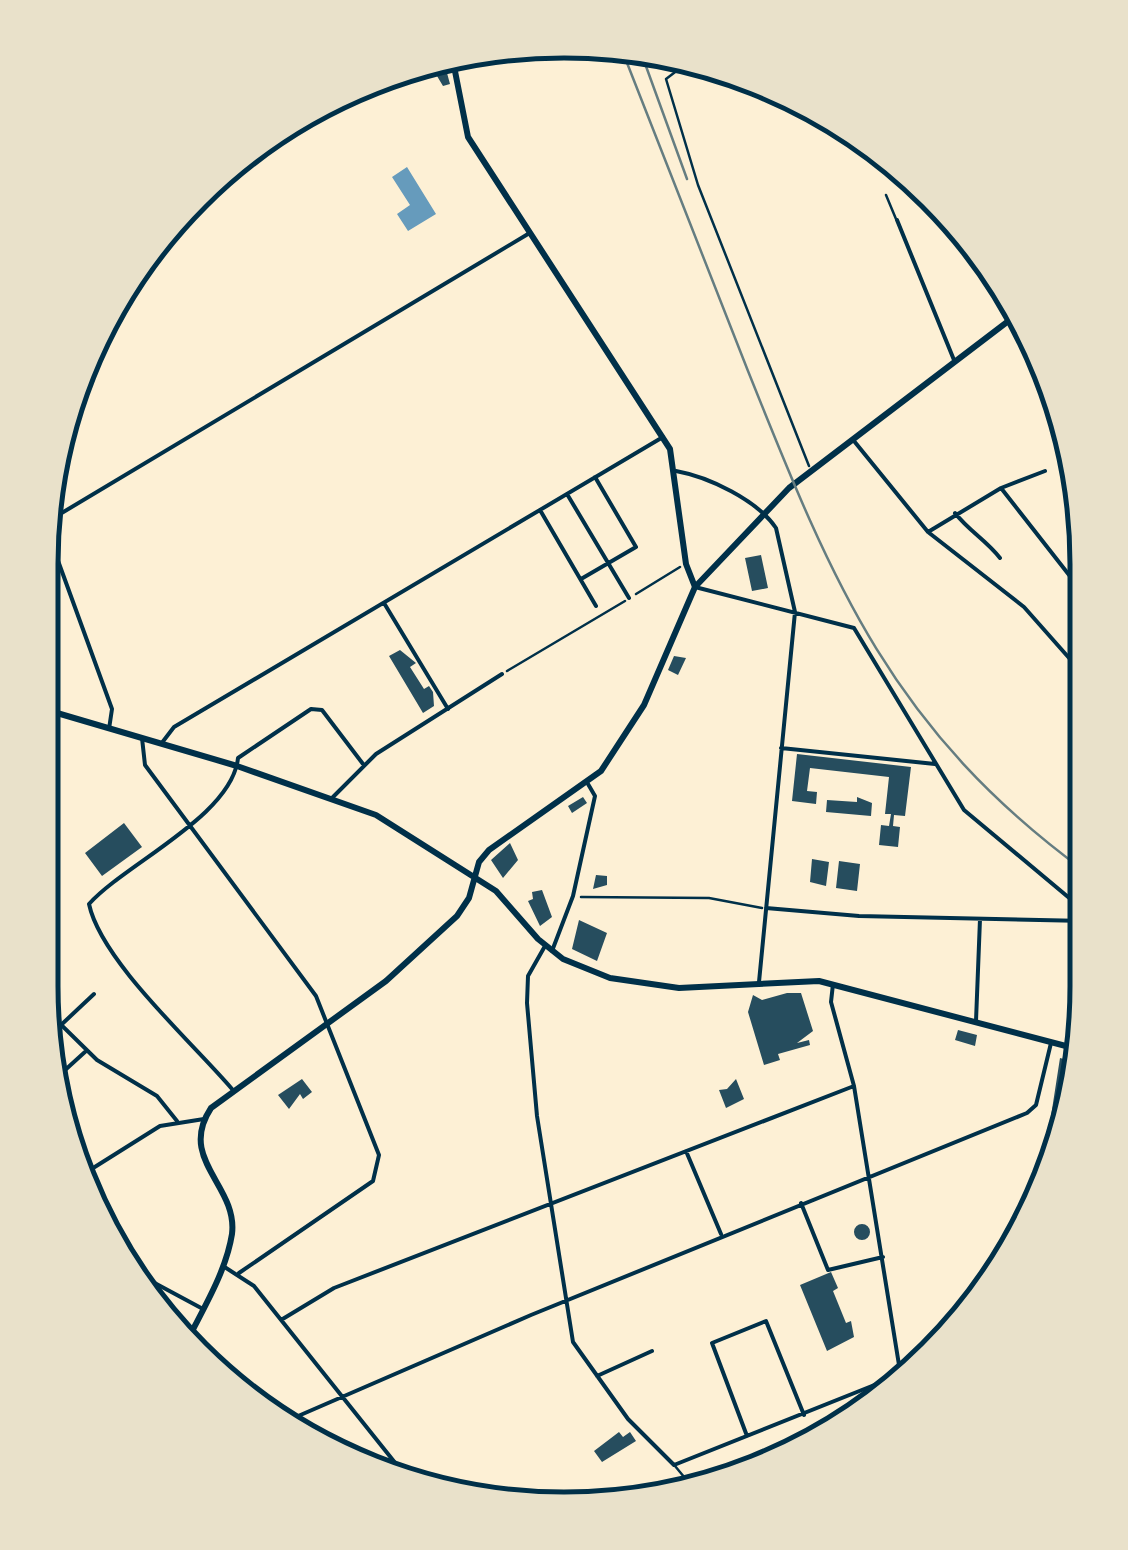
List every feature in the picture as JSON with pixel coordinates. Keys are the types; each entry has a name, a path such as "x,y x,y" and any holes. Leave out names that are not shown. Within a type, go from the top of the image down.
{"main road":[{"path":"455,70 468,137 663,436 676,470 686,564 695,587"},
{"path":"193,1330 223,1266 232,1231 231,1216 200,1145 204,1119 232,1089 330,1023 456,916 469,898 488,850 588,784 627,736 644,706 695,587 810,469 1008,321"},
{"path":"58,713 334,797 397,826 496,891 549,949 610,978 646,986 805,980 833,984 1067,1046"}],"street":[{"path":"897,220 954,360"},
{"path":"60,515 528,234"},
{"path":"160,744 174,727 663,436"},
{"path":"851,438 928,532 1024,607 1070,660"},
{"path":"676,470 766,514 776,528 795,612 759,982"},
{"path":"928,532 1002,488 1045,471"},
{"path":"582,580 636,547 595,477"},
{"path":"1002,488 1070,576"},
{"path":"567,494 629,598"},
{"path":"540,510 596,606"},
{"path":"955,513 966,528 982,535 1000,558"},
{"path":"58,560 112,709 109,729"},
{"path":"695,587 854,628 964,810 1070,898"},
{"path":"384,604 448,709"},
{"path":"334,797 363,764 502,674"},
{"path":"232,1089 157,1006 108,944 90,909 92,900 188,825 232,782 238,758 317,708 363,764"},
{"path":"142,738 145,765 294,962 330,1023 380,1162 373,1182 239,1273"},
{"path":"781,748 936,764"},
{"path":"588,784 595,796 573,896 549,949 528,976 527,1003 537,1116 554,1202 573,1342 628,1419 674,1465 872,1388"},
{"path":"765,908 1070,921"},
{"path":"976,1021 980,919"},
{"path":"833,984 831,1002 854,1086 902,1363"},
{"path":"94,994 61,1026 86,1051 157,1096 177,1121"},
{"path":"298,1416 567,1300 1033,1109 1051,1043"},
{"path":"65,1072 86,1051"},
{"path":"281,1320 334,1288 854,1086"},
{"path":"92,1169 148,1132 177,1121 204,1119"},
{"path":"686,1151 722,1236"},
{"path":"801,1203 828,1270 883,1257"},
{"path":"223,1266 239,1273 281,1320 396,1464"},
{"path":"156,1285 203,1309"},
{"path":"747,1436 709,1344 766,1322 804,1414"},
{"path":"596,1376 652,1351"}],"lane":[{"path":"886,196 897,220"},
{"path":"674,1465 685,1478"}],"path":[{"path":"677,70 666,78 697,176 810,469"},
{"path":"502,674 686,564"},
{"path":"573,896 708,898 765,908"}],"water":[{"path":"407,167 436,214 408,231 397,214 410,205 392,177"}],"building":[{"path":"447,73 450,84 443,86 437,76"},
{"path":"761,555 768,588 752,591 745,558"},
{"path":"400,650 416,663 410,667 424,689 429,686 433,692 434,706 423,713 389,656"},
{"path":"674,656 686,658 678,675 668,670"},
{"path":"797,754 911,767 905,816 894,815 893,826 900,827 898,847 879,845 881,825 889,826 891,814 885,814 889,777 810,768 807,791 817,792 816,804 792,801"},
{"path":"583,797 587,803 572,813 568,806"},
{"path":"857,797 872,803 871,816 826,812 827,800 857,802"},
{"path":"124,823 142,847 102,876 85,853"},
{"path":"510,843 518,860 503,878 491,860"},
{"path":"812,859 829,862 826,886 810,882"},
{"path":"839,861 860,864 857,891 836,888"},
{"path":"596,875 607,876 607,885 593,889"},
{"path":"542,890 552,917 540,926 528,901 533,899 532,892"},
{"path":"579,920 607,933 597,961 572,949"},
{"path":"801,993 813,1031 797,1043 809,1040 810,1045 778,1054 780,1060 764,1065 748,1012 753,995 762,1000"},
{"path":"958,1030 977,1035 975,1046 955,1040"},
{"path":"1060,1058 1065,1059 1061,1085 1051,1116"},
{"path":"302,1079 312,1092 303,1099 300,1094 289,1109 278,1095"},
{"path":"736,1079 744,1099 726,1108 719,1090 727,1089"},
{"path":"862,1224 870,1232 862,1240 854,1232"},
{"path":"831,1272 838,1288 833,1291 846,1323 851,1321 854,1337 827,1351 800,1285"},
{"path":"619,1432 623,1437 630,1432 636,1441 602,1462 594,1451"}],"railway":[{"path":"627,62 779,448 842,587 876,649 916,708 963,764 1019,819 1070,859"},
{"path":"645,64 687,179"}]}
